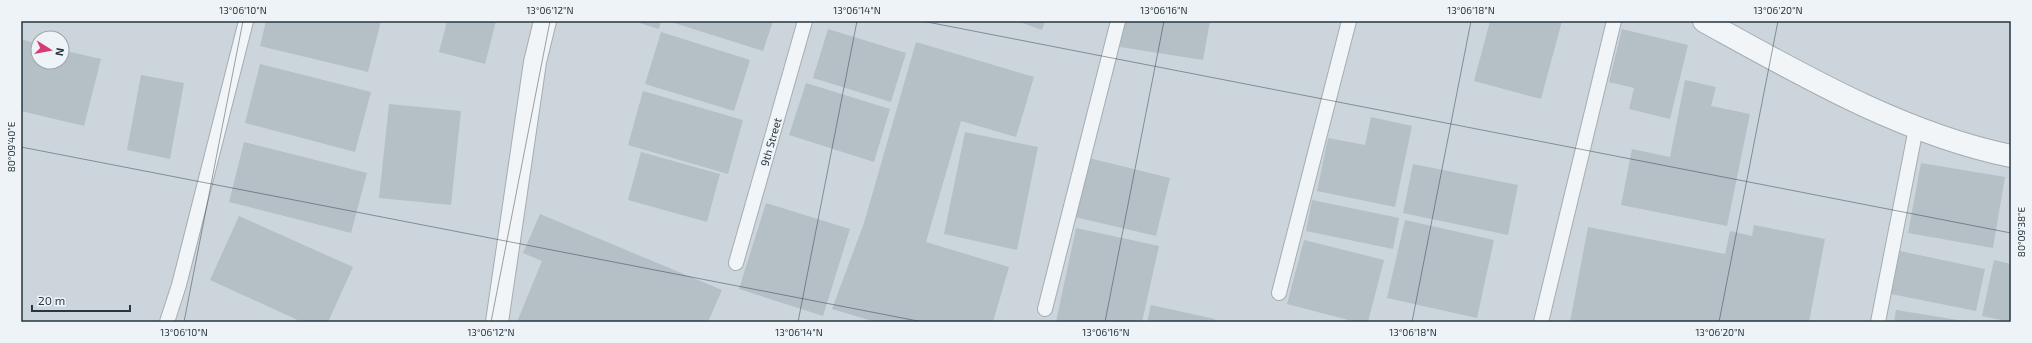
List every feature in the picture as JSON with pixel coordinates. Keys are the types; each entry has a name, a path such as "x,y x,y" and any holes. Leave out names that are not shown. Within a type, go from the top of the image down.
{"street":[{"path":"497,322 535,62 545,21"},
{"path":"1704,21 1816,81 1916,128 2011,156"}],"lane":[{"path":"167,322 179,285 246,21"},
{"name":"9th Street","path":"736,263 805,21"},
{"path":"1045,309 1118,21"},
{"path":"1279,293 1349,21"},
{"path":"1541,322 1614,21"},
{"path":"1878,322 1916,128"}],"shaded area":[{"path":"21,21 2011,21 2011,322 21,322"}],"building":[{"path":"266,21 381,21 368,72 260,46"},
{"path":"447,21 496,21 485,64 439,52"},
{"path":"633,21 661,21 659,29"},
{"path":"668,21 773,21 763,51"},
{"path":"1017,21 1045,21 1042,30"},
{"path":"1124,21 1210,21 1203,60 1120,47"},
{"path":"1490,21 1562,21 1541,99 1474,81"},
{"path":"828,29 906,53 891,102 813,78"},
{"path":"1622,29 1688,45 1670,119 1629,109 1634,88 1609,82"},
{"path":"661,32 750,60 734,111 645,84"},
{"path":"21,39 30,42 30,70 70,70 70,52 101,59 84,126 21,111"},
{"path":"916,42 1034,77 1016,137 961,121 926,242 1009,267 993,322 876,322 832,309 864,223"},
{"path":"260,64 371,92 355,152 245,123"},
{"path":"141,75 184,83 170,159 127,150"},
{"path":"1685,80 1716,87 1711,106 1750,114 1727,226 1621,205 1632,149 1670,157"},
{"path":"806,83 890,109 874,162 789,135"},
{"path":"643,91 743,120 728,174 628,145"},
{"path":"389,104 461,111 451,205 379,198"},
{"path":"1371,117 1412,126 1395,207 1317,191 1328,138 1365,145"},
{"path":"965,132 1038,147 1017,250 944,234"},
{"path":"244,142 367,173 351,233 229,202"},
{"path":"641,152 720,174 707,222 628,200"},
{"path":"1089,158 1170,178 1156,236 1075,217"},
{"path":"1921,163 2005,177 1993,248 1908,233"},
{"path":"1413,164 1518,185 1508,235 1403,213"},
{"path":"1312,200 1399,218 1393,249 1306,231"},
{"path":"766,203 850,229 823,316 739,289"},
{"path":"540,214 722,290 708,322 517,322 542,261 523,253"},
{"path":"239,216 353,267 328,322 302,322 210,280"},
{"path":"1405,220 1494,240 1477,318 1387,298"},
{"path":"1754,225 1825,239 1809,322 1570,322 1588,227 1725,254 1730,231 1752,236"},
{"path":"1076,228 1159,246 1142,322 1056,322"},
{"path":"1304,240 1384,260 1368,322 1356,322 1287,304"},
{"path":"1900,251 1985,269 1976,311 1891,294"},
{"path":"1994,260 2011,264 2011,322 1982,316"},
{"path":"1151,305 1215,319 1214,322 1147,322"},
{"path":"1896,310 1964,321 1894,322"}]}
